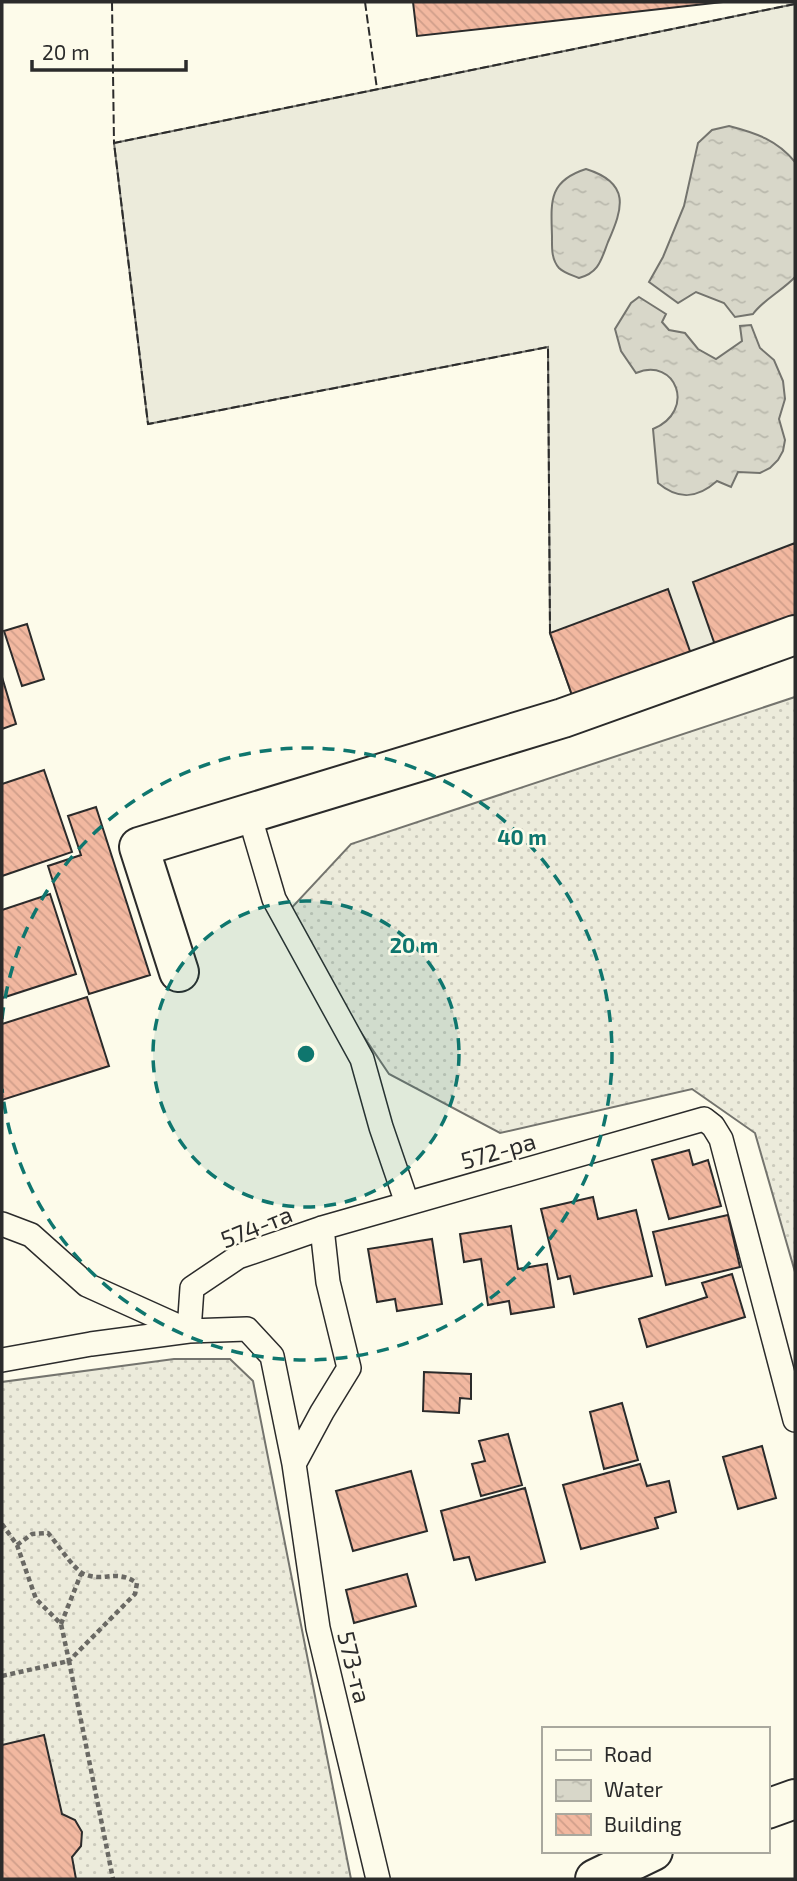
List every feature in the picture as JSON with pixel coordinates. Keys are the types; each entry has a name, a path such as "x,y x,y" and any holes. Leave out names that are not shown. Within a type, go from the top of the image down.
{"street":[{"path":"179,972 139,847 563,718 795,635"},
{"path":"769,1808 795,1799"},
{"path":"595,1879 649,1853"}],"lane":[{"path":"250,814 274,899 362,1059 381,1127 407,1203"},
{"name":"572-ра","path":"407,1203 704,1119 713,1126 720,1139 795,1420"},
{"name":"574-та","path":"189,1331 192,1288 238,1257 323,1227 407,1203"},
{"path":"2,1224 31,1235 87,1285 189,1331"},
{"path":"294,1464 349,1368 328,1282 323,1227"},
{"name":"573-та","path":"189,1331 247,1329 272,1356 294,1464 318,1628 378,1879"},
{"path":"2,1360 91,1343 189,1331"}],"path":[{"path":"2,1524 17,1545 36,1599 61,1624 113,1879"},
{"path":"2,1676 69,1661 135,1594 137,1583 124,1575 96,1578 81,1573 48,1533 32,1534 17,1545"},
{"path":"61,1624 81,1573"}],"shaded area":[{"path":"795,4 795,615 573,698 550,633 548,347 148,424 114,143"},
{"path":"795,697 795,1272 755,1133 692,1089 500,1133 389,1074 283,917 351,844"},
{"path":"174,1359 230,1359 253,1381 351,1879 2,1879 2,1382"}],"water":[{"path":"729,126 765,138 781,148 795,162 795,277 753,314 735,317 724,303 696,292 678,303 649,282 663,257 684,206 698,143 712,130"},
{"path":"586,169 611,182 620,198 617,218 598,265 591,273 579,278 561,270 556,264 552,249 552,203 554,194 565,180"},
{"path":"639,297 666,314 662,322 669,330 685,333 698,349 716,359 742,341 740,326 751,325 760,348 774,360 783,381 785,399 779,419 785,440 783,451 770,468 760,473 738,472 731,487 717,481 702,491 688,495 665,489 658,483 653,429 667,421 675,410 678,399 671,379 662,372 650,370 636,373 621,351 615,329 631,303"}],"building":[{"path":"413,2 723,2 417,36"},
{"path":"795,543 795,615 715,645 693,582"},
{"path":"668,589 691,654 573,698 550,633"},
{"path":"27,624 44,679 22,686 4,631"},
{"path":"2,677 16,724 2,729"},
{"path":"44,770 72,852 2,876 2,784"},
{"path":"96,807 150,975 89,994 48,866 81,855 68,816"},
{"path":"50,894 76,974 2,998 2,910"},
{"path":"87,997 109,1066 2,1100 2,1024"},
{"path":"689,1150 693,1165 708,1160 721,1206 669,1219 652,1160"},
{"path":"593,1197 598,1219 636,1210 652,1276 574,1294 570,1276 558,1279 541,1209"},
{"path":"728,1215 740,1267 666,1285 653,1232"},
{"path":"511,1226 518,1269 547,1264 554,1307 511,1314 509,1301 488,1305 481,1259 464,1262 460,1234"},
{"path":"432,1239 442,1304 397,1311 395,1299 377,1302 368,1249"},
{"path":"732,1274 745,1317 647,1347 639,1319 707,1297 702,1283"},
{"path":"424,1372 471,1374 471,1399 460,1398 459,1413 423,1411"},
{"path":"622,1403 638,1460 604,1469 590,1412"},
{"path":"508,1434 522,1485 481,1496 472,1464 485,1461 479,1441"},
{"path":"762,1446 776,1498 738,1509 723,1457"},
{"path":"640,1464 647,1486 669,1481 676,1512 655,1518 658,1528 581,1549 563,1485"},
{"path":"411,1471 427,1531 353,1551 336,1491"},
{"path":"525,1488 545,1562 476,1580 469,1557 454,1560 441,1511"},
{"path":"407,1574 416,1606 354,1623 346,1590"},
{"path":"44,1735 62,1814 75,1820 82,1832 81,1846 72,1857 76,1879 2,1879 2,1745"}],"fence":[{"path":"112,2 114,143"},
{"path":"365,2 377,89"},
{"path":"550,633 548,347 148,424 114,143 795,4"}]}
